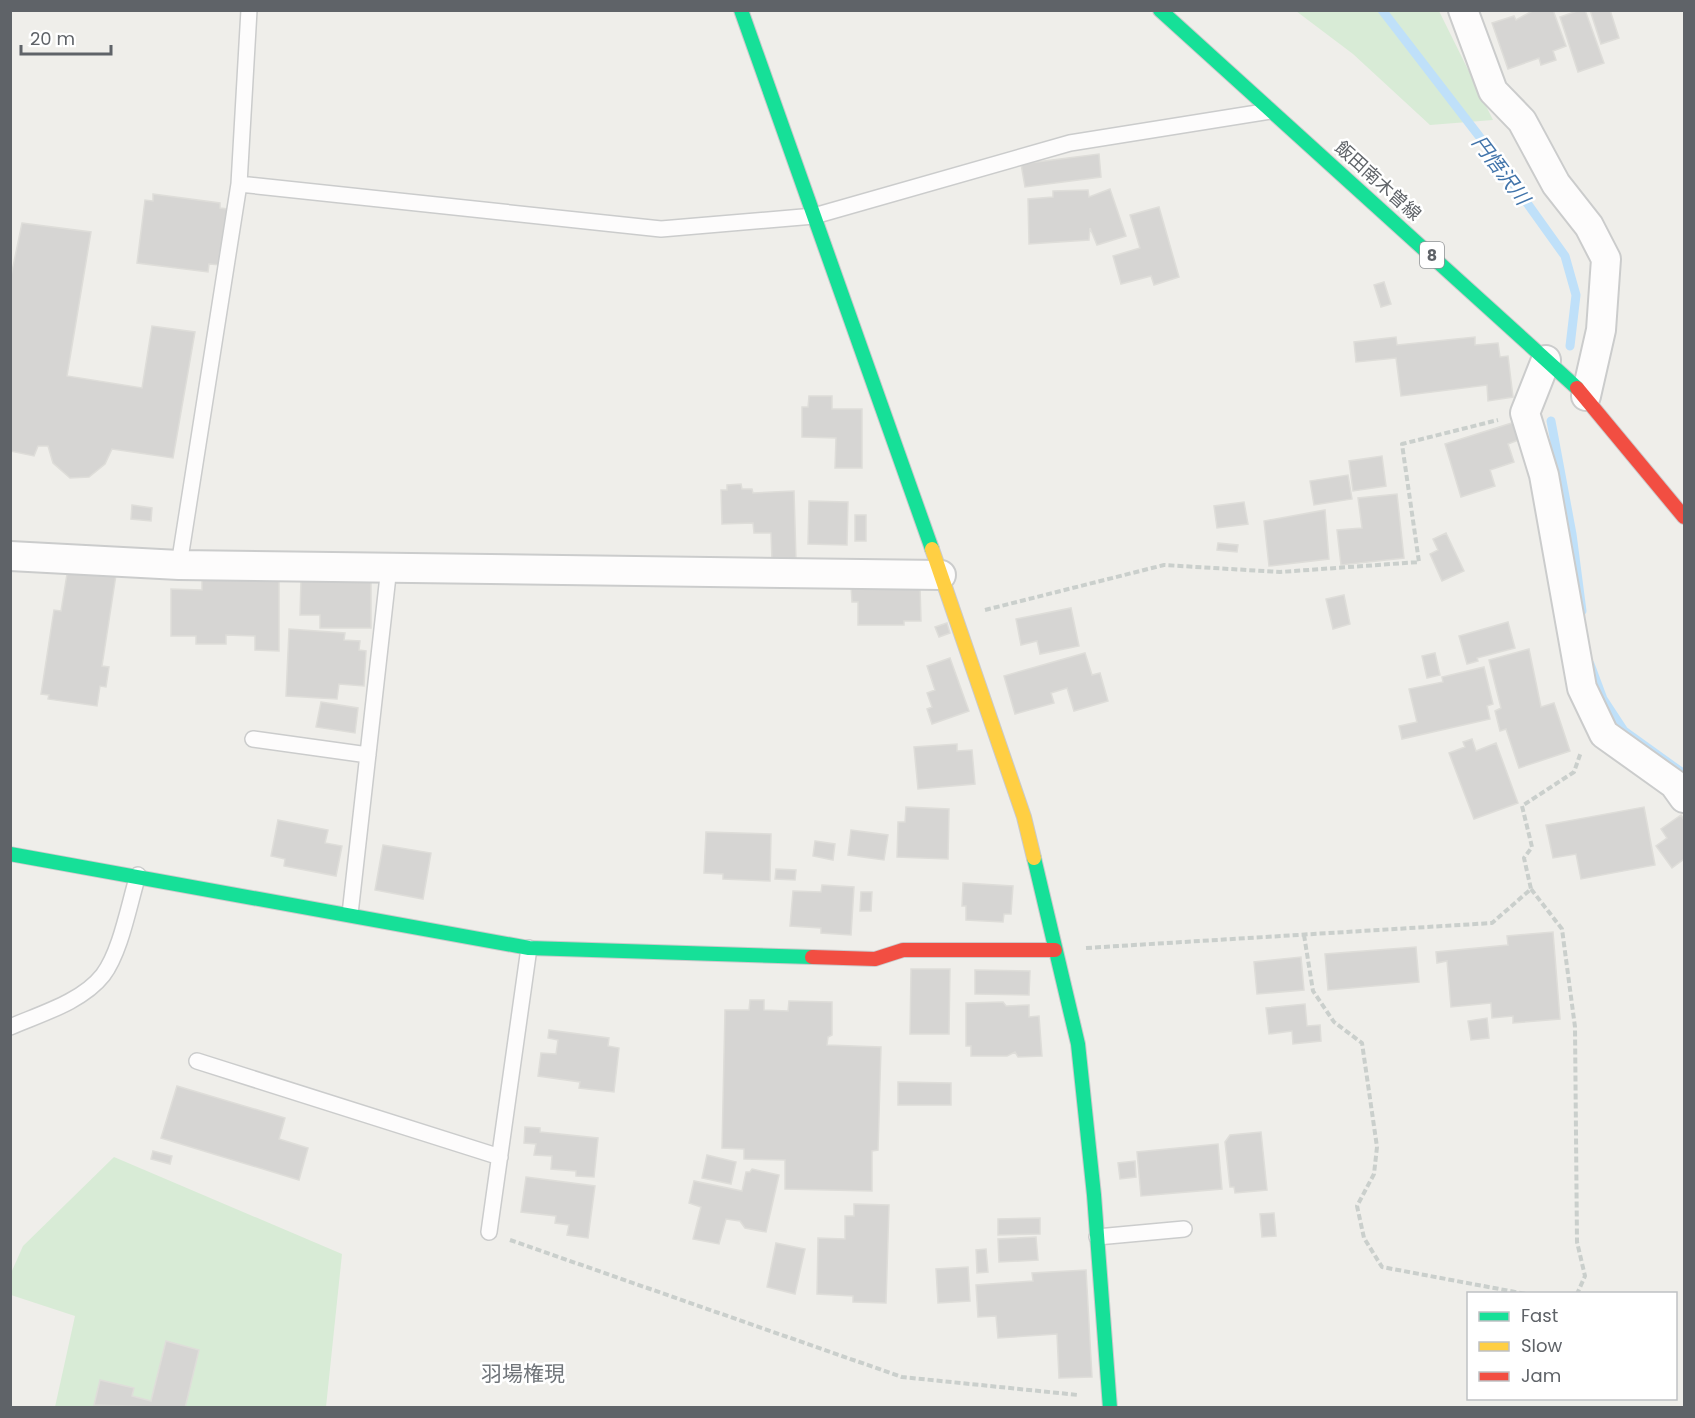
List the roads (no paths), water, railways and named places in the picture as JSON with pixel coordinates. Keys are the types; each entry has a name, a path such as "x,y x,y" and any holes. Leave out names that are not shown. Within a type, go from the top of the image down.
{"street":[{"path":"741,10 1024,817 1078,1044 1097,1237 1109,1403"},
{"name":"飯田南木曽線","path":"1160,10 1586,396 1684,517"},
{"path":"1463,10 1493,91 1522,121 1556,184 1589,226 1606,259 1601,330 1586,396"},
{"path":"1546,360 1525,413 1544,475 1582,688 1604,734 1674,784 1684,798"},
{"path":"10,556 179,565 941,575"},
{"path":"10,854 138,875 529,948 875,959 903,950 1055,950"}],"lane":[{"path":"179,565 239,184 249,10"},
{"path":"239,184 661,229 814,216 1070,143 1274,111"},
{"path":"350,914 388,567"},
{"path":"253,740 368,755"},
{"path":"10,1027 76,998 102,975 115,950 138,875"},
{"path":"489,1232 529,948"},
{"path":"197,1061 500,1157"},
{"path":"1097,1237 1184,1229"}],"waterway":[{"name":"円悟沢川","path":"1382,10 1479,136 1565,256 1576,295 1570,346"},
{"name":"円悟沢川","path":"1551,421 1572,534 1582,611"},
{"name":"円悟沢川","path":"1590,664 1603,699 1624,731 1684,774"}],"district":[{"name":"羽場権現","path":"523,1374"}]}
